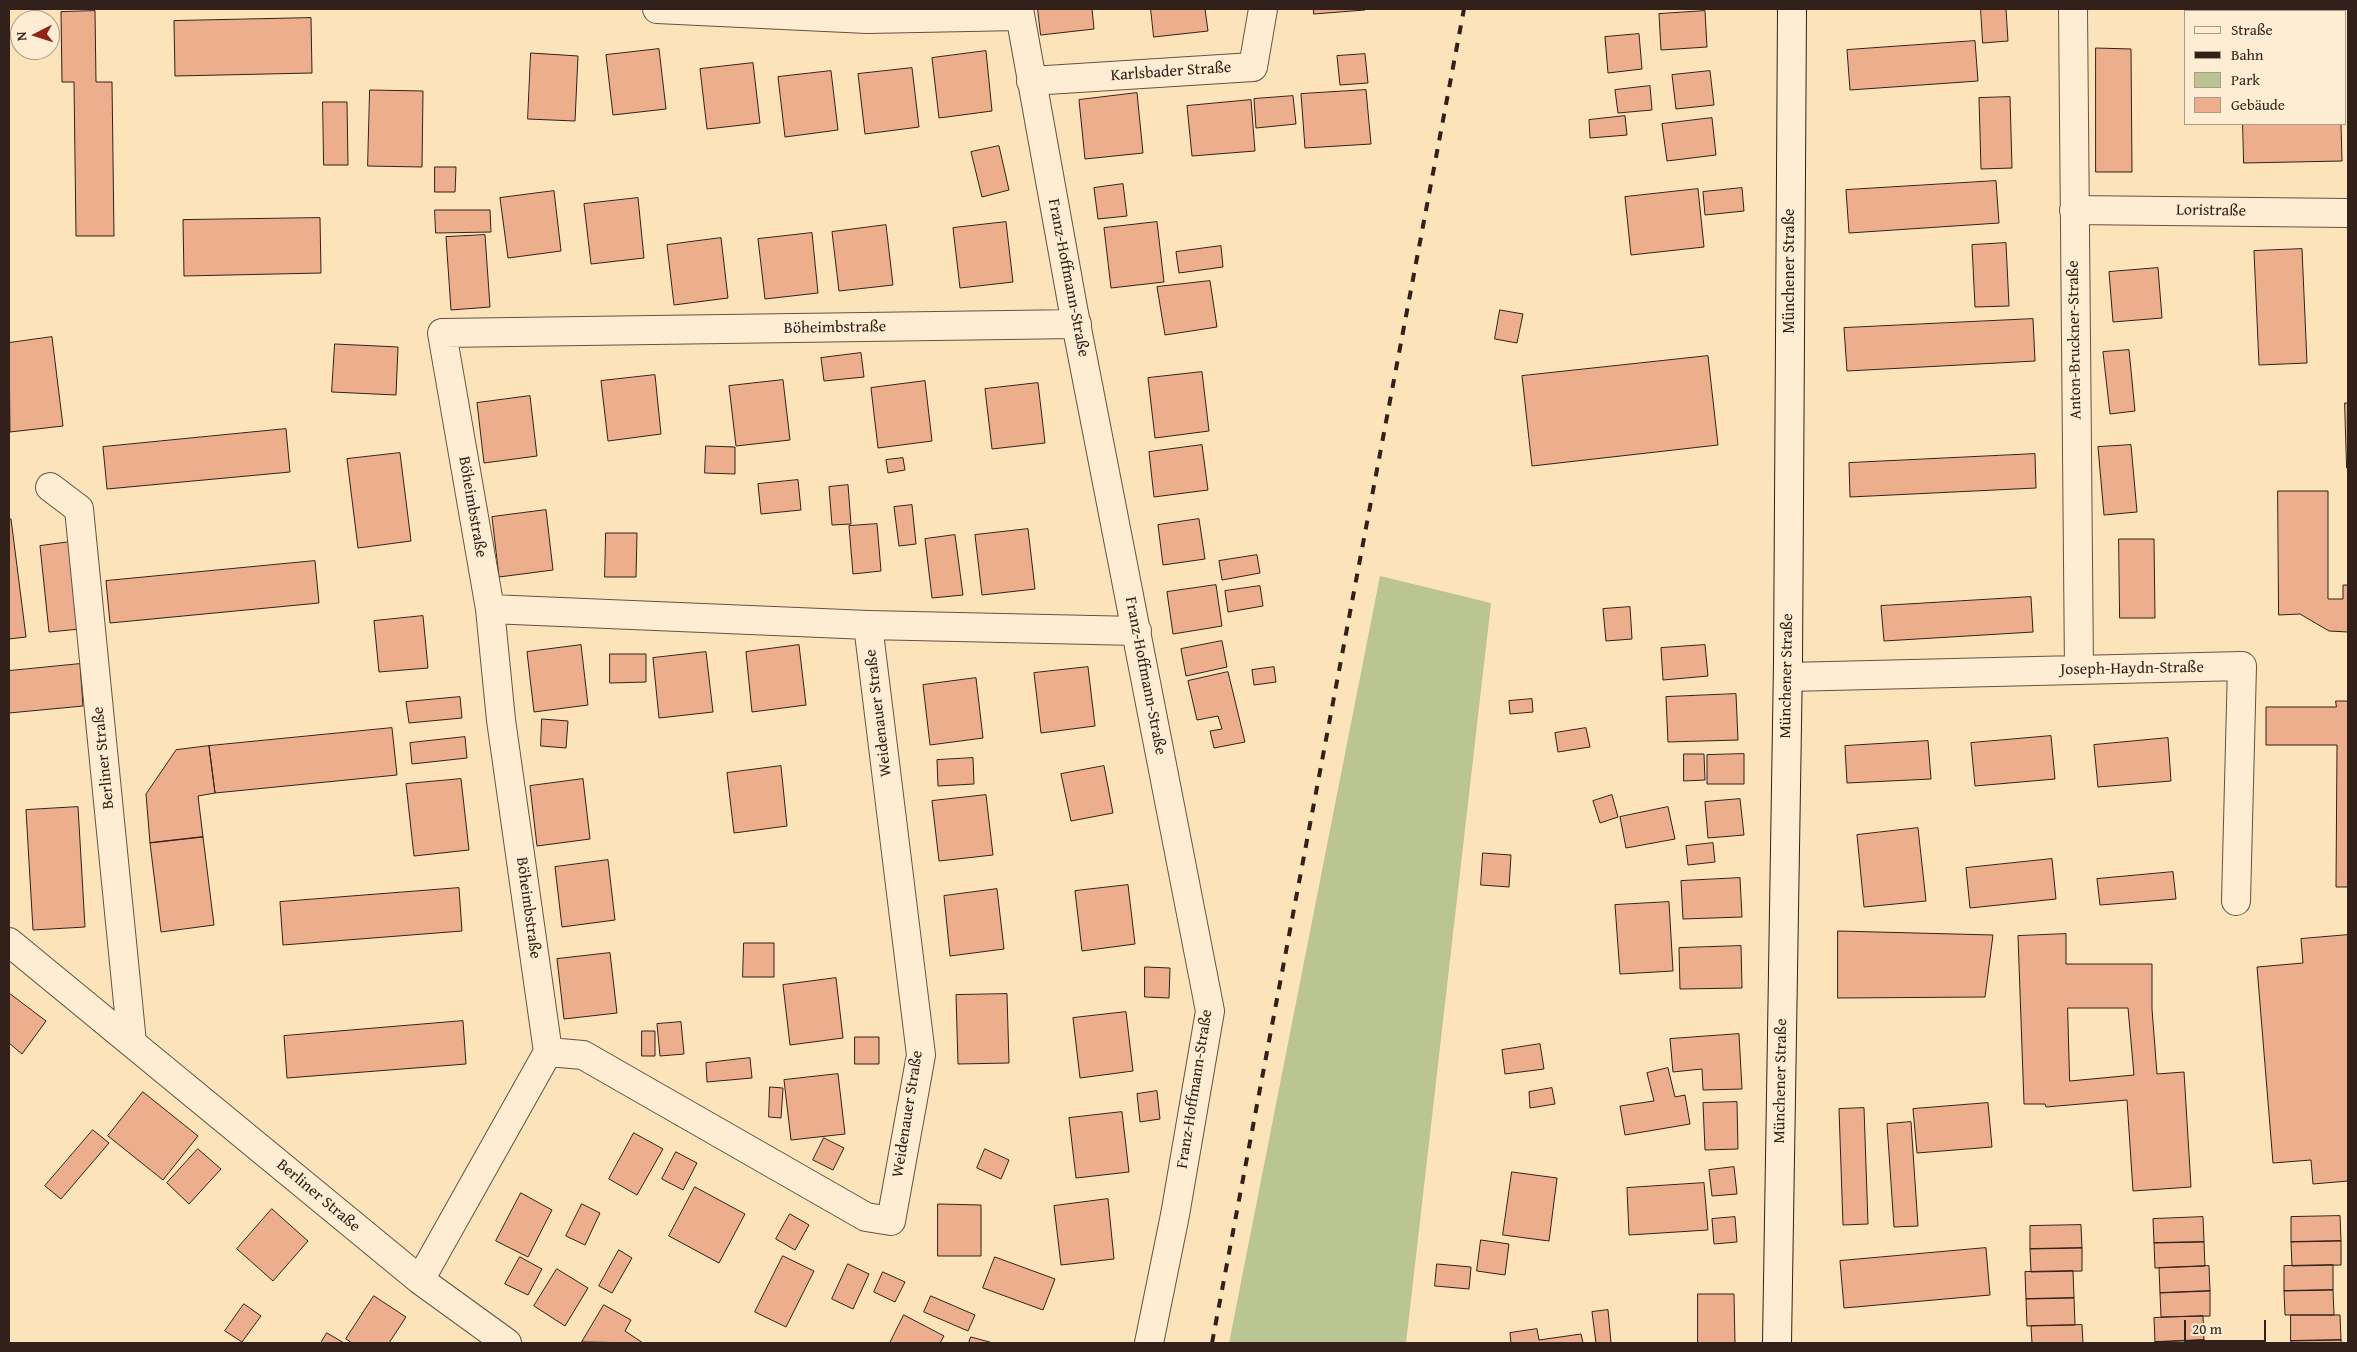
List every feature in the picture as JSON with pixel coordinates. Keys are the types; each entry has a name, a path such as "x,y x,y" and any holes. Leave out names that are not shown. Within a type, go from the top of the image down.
{"street":[{"path":"656,9 867,18 1019,12"},
{"name":"Karlsbader Straße","path":"1031,81 1252,67 1263,9"},
{"name":"Münchener Straße","path":"1777,1343 1788,677 1792,9"},
{"name":"Anton-Bruckner-Straße","path":"2073,9 2078,670"},
{"name":"Franz-Hoffmann-Straße","path":"1019,12 1077,324 1210,1011 1175,1215 1149,1343"},
{"name":"Loristraße","path":"2074,210 2348,213"},
{"name":"Böheimbstraße","path":"548,1052 501,720 490,610 442,333 1077,324"},
{"name":"Berliner Straße","path":"50,487 79,509 132,1043"},
{"name":"Weidenauer Straße","path":"490,610 868,625 1137,631"},
{"name":"Weidenauer Straße","path":"548,1052 583,1055 866,1217 890,1221 921,1055 868,625"},
{"name":"Joseph-Haydn-Straße","path":"1788,677 2242,666 2236,901"},
{"name":"Berliner Straße","path":"9,942 420,1280 507,1343"},
{"path":"420,1280 548,1052"}],"green space":[{"path":"1380,576 1491,603 1406,1343 1229,1343"}],"building":[{"path":"1038,9 1092,9 1094,29 1041,35"},
{"path":"1151,9 1205,9 1208,31 1154,37"},
{"path":"1314,9 1365,9 1365,10 1314,14"},
{"path":"1981,9 2006,9 2008,41 1983,43"},
{"path":"95,11 96,82 112,82 114,236 76,236 74,82 62,82 61,12"},
{"path":"1705,11 1707,47 1661,50 1659,14"},
{"path":"311,18 312,73 175,76 174,21"},
{"path":"1639,34 1642,69 1608,73 1605,37"},
{"path":"1975,41 1978,81 1850,90 1847,50"},
{"path":"2096,48 2131,49 2132,172 2096,172"},
{"path":"659,49 666,109 613,115 606,55"},
{"path":"986,51 992,111 939,118 932,58"},
{"path":"531,53 578,56 575,121 528,119"},
{"path":"1365,54 1368,83 1340,85 1337,56"},
{"path":"753,63 760,123 707,129 700,69"},
{"path":"912,68 919,127 865,134 858,74"},
{"path":"831,71 838,130 785,137 778,77"},
{"path":"1710,71 1714,105 1676,109 1672,75"},
{"path":"1650,86 1652,110 1618,113 1615,90"},
{"path":"370,90 423,91 422,167 368,166"},
{"path":"1366,90 1371,144 1305,148 1301,94"},
{"path":"1137,93 1143,153 1085,159 1079,100"},
{"path":"1293,96 1296,124 1256,128 1254,99"},
{"path":"2010,97 2012,168 1981,169 1979,98"},
{"path":"1251,100 1255,151 1192,156 1187,106"},
{"path":"323,102 347,102 348,165 324,165"},
{"path":"1625,116 1627,135 1590,138 1589,120"},
{"path":"1712,118 1716,155 1667,161 1662,124"},
{"path":"2243,125 2341,125 2342,161 2244,163"},
{"path":"999,146 1009,190 982,197 971,152"},
{"path":"435,167 456,167 455,192 435,192"},
{"path":"1996,181 1999,223 1849,233 1846,190"},
{"path":"1123,184 1127,216 1098,219 1094,188"},
{"path":"1742,188 1744,211 1705,215 1703,192"},
{"path":"1698,189 1704,247 1631,255 1625,197"},
{"path":"554,191 561,251 508,258 500,198"},
{"path":"638,198 644,258 591,264 584,204"},
{"path":"435,210 490,210 491,232 436,233"},
{"path":"320,218 321,273 184,276 183,220"},
{"path":"1006,222 1013,282 960,288 953,228"},
{"path":"1157,222 1164,282 1111,288 1104,228"},
{"path":"886,225 893,285 839,291 832,232"},
{"path":"812,233 818,293 765,299 758,239"},
{"path":"485,235 490,307 451,310 446,237"},
{"path":"721,238 728,298 674,305 667,245"},
{"path":"2006,243 2009,306 1975,307 1972,245"},
{"path":"1221,246 1223,267 1179,273 1176,252"},
{"path":"2302,249 2307,363 2259,365 2254,251"},
{"path":"2158,268 2162,318 2113,322 2109,272"},
{"path":"1210,281 1217,327 1165,335 1157,287"},
{"path":"1500,310 1523,314 1517,343 1495,339"},
{"path":"2033,319 2035,361 1847,371 1844,328"},
{"path":"52,337 63,426 10,432 9,343"},
{"path":"335,344 398,347 396,395 332,392"},
{"path":"2129,350 2135,411 2110,414 2103,352"},
{"path":"861,353 864,377 824,381 821,358"},
{"path":"1708,356 1718,445 1532,466 1522,376"},
{"path":"1202,372 1209,431 1155,438 1148,378"},
{"path":"655,375 661,434 608,441 601,381"},
{"path":"783,380 790,440 736,446 729,386"},
{"path":"925,381 932,441 878,448 871,388"},
{"path":"1038,383 1045,443 992,449 985,389"},
{"path":"530,396 537,456 484,463 477,403"},
{"path":"2345,403 2348,403 2348,468 2347,468"},
{"path":"286,429 290,472 107,489 103,447"},
{"path":"1202,445 1208,490 1154,497 1149,452"},
{"path":"2131,445 2137,512 2104,515 2098,447"},
{"path":"706,446 735,447 735,474 705,473"},
{"path":"400,453 411,541 358,548 347,459"},
{"path":"2035,454 2036,488 1850,497 1849,463"},
{"path":"903,458 905,470 888,473 886,460"},
{"path":"798,480 801,510 761,514 758,484"},
{"path":"848,485 851,524 832,525 829,487"},
{"path":"2278,491 2328,491 2328,599 2343,599 2343,585 2348,585 2348,632 2329,631 2300,614 2279,615"},
{"path":"912,505 916,544 899,546 894,507"},
{"path":"546,510 553,570 499,577 492,517"},
{"path":"9,519 11,519 26,637 9,639"},
{"path":"1199,519 1205,559 1163,565 1158,525"},
{"path":"877,524 881,571 853,574 849,526"},
{"path":"1028,529 1035,589 982,595 975,535"},
{"path":"606,533 637,533 636,577 605,577"},
{"path":"955,535 963,595 932,598 925,539"},
{"path":"2119,539 2154,539 2155,618 2120,618"},
{"path":"70,542 80,629 49,632 40,546"},
{"path":"1257,555 1260,573 1222,580 1219,561"},
{"path":"315,561 319,603 110,623 106,581"},
{"path":"1216,585 1222,626 1173,634 1167,592"},
{"path":"1260,586 1263,606 1228,612 1225,591"},
{"path":"2031,597 2033,632 1884,641 1881,606"},
{"path":"1630,607 1632,639 1606,641 1603,609"},
{"path":"423,616 428,668 379,672 374,621"},
{"path":"1222,641 1227,667 1186,676 1181,649"},
{"path":"581,645 588,705 534,712 527,652"},
{"path":"799,645 806,705 752,712 746,652"},
{"path":"1705,645 1708,676 1663,680 1661,648"},
{"path":"706,652 713,712 659,718 653,658"},
{"path":"610,654 646,654 646,682 610,683"},
{"path":"80,664 83,706 9,713 9,671"},
{"path":"1088,667 1095,726 1041,733 1034,673"},
{"path":"1274,667 1276,682 1254,685 1252,670"},
{"path":"1228,672 1245,742 1214,748 1210,731 1222,729 1218,716 1197,720 1188,681"},
{"path":"976,678 983,738 930,745 923,685"},
{"path":"1736,694 1738,740 1668,742 1666,697"},
{"path":"460,697 462,718 409,723 406,702"},
{"path":"1532,699 1533,712 1510,714 1509,701"},
{"path":"2336,701 2348,701 2348,887 2336,887 2337,745 2266,745 2266,707 2336,707"},
{"path":"542,719 568,721 566,748 541,746"},
{"path":"392,728 397,775 215,793 209,746"},
{"path":"1586,728 1590,747 1558,752 1555,733"},
{"path":"2051,736 2055,779 1975,786 1971,743"},
{"path":"465,737 467,758 412,764 410,743"},
{"path":"2168,738 2171,781 2098,787 2094,745"},
{"path":"1928,741 1931,779 1847,783 1845,746"},
{"path":"209,746 215,793 198,796 203,837 150,843 146,794 176,750"},
{"path":"1684,754 1704,754 1705,780 1684,781"},
{"path":"1744,754 1744,784 1707,784 1707,755"},
{"path":"973,758 974,784 938,786 937,760"},
{"path":"781,766 787,826 734,833 727,773"},
{"path":"1104,766 1113,813 1071,821 1061,774"},
{"path":"461,779 469,850 414,856 406,784"},
{"path":"583,779 590,839 537,846 530,786"},
{"path":"986,795 993,855 939,861 932,801"},
{"path":"1612,795 1618,817 1600,823 1593,801"},
{"path":"1740,799 1744,835 1708,838 1705,802"},
{"path":"78,807 85,927 33,930 26,810"},
{"path":"1668,807 1675,839 1626,848 1620,817"},
{"path":"1918,828 1926,901 1864,907 1857,835"},
{"path":"203,837 214,925 161,932 150,843"},
{"path":"1713,843 1715,862 1688,865 1686,846"},
{"path":"1483,853 1511,855 1509,887 1481,885"},
{"path":"2052,859 2056,899 1970,908 1966,868"},
{"path":"608,860 615,920 562,927 555,867"},
{"path":"2173,872 2176,899 2100,905 2097,879"},
{"path":"1740,878 1742,917 1683,919 1681,881"},
{"path":"1128,885 1135,944 1082,951 1075,891"},
{"path":"459,888 462,931 283,945 280,902"},
{"path":"997,889 1004,949 950,956 944,896"},
{"path":"1669,902 1673,971 1620,974 1615,905"},
{"path":"1838,931 1993,935 1985,997 1838,998"},
{"path":"2066,934 2066,964 2152,964 2152,1009 2157,1074 2184,1072 2191,1187 2133,1191 2127,1100 2046,1107 2045,1104 2024,1104 2018,936","holes":["2068,1008 2128,1008 2134,1075 2070,1081"]},
{"path":"2348,935 2348,1181 2313,1184 2311,1160 2273,1163 2257,967 2303,963 2301,939"},
{"path":"744,943 774,943 774,977 743,977"},
{"path":"1741,946 1742,988 1680,989 1679,948"},
{"path":"610,953 617,1013 564,1019 557,959"},
{"path":"1145,967 1170,968 1169,998 1145,997"},
{"path":"836,978 843,1038 790,1045 783,985"},
{"path":"9,993 46,1021 22,1054 9,1043"},
{"path":"1007,994 1009,1063 958,1064 956,995"},
{"path":"1126,1012 1133,1071 1080,1078 1073,1018"},
{"path":"463,1021 466,1064 287,1078 284,1036"},
{"path":"681,1022 684,1054 660,1056 657,1024"},
{"path":"642,1031 655,1031 655,1056 642,1056"},
{"path":"1739,1034 1742,1089 1703,1090 1702,1069 1673,1072 1670,1039"},
{"path":"855,1037 879,1037 879,1064 855,1064"},
{"path":"1540,1044 1544,1069 1505,1074 1502,1050"},
{"path":"750,1058 752,1078 707,1082 706,1063"},
{"path":"1668,1068 1675,1097 1685,1095 1690,1124 1625,1135 1620,1106 1654,1101 1647,1073"},
{"path":"838,1074 845,1134 791,1140 784,1080"},
{"path":"770,1087 783,1088 781,1118 769,1117"},
{"path":"1552,1088 1555,1104 1530,1108 1529,1092"},
{"path":"1157,1091 1160,1119 1140,1122 1137,1094"},
{"path":"143,1092 198,1136 163,1180 108,1136"},
{"path":"1737,1102 1738,1149 1705,1150 1703,1103"},
{"path":"1988,1103 1992,1147 1917,1153 1913,1109"},
{"path":"1864,1108 1868,1224 1843,1225 1839,1109"},
{"path":"1122,1112 1129,1172 1076,1178 1069,1118"},
{"path":"1911,1122 1918,1226 1894,1227 1887,1124"},
{"path":"93,1130 109,1143 61,1199 45,1186"},
{"path":"634,1133 663,1149 637,1195 609,1179"},
{"path":"824,1138 844,1148 833,1170 813,1160"},
{"path":"198,1149 221,1169 189,1204 167,1183"},
{"path":"985,1149 1009,1160 1001,1179 977,1168"},
{"path":"676,1152 697,1163 683,1190 662,1179"},
{"path":"1734,1167 1737,1194 1712,1196 1709,1170"},
{"path":"1512,1172 1557,1178 1549,1241 1503,1235"},
{"path":"1704,1183 1708,1230 1629,1235 1627,1188"},
{"path":"695,1187 745,1214 719,1263 669,1236"},
{"path":"521,1193 552,1210 528,1257 496,1241"},
{"path":"1108,1199 1114,1259 1061,1265 1054,1206"},
{"path":"582,1204 600,1213 585,1245 566,1236"},
{"path":"938,1204 981,1205 981,1256 938,1256"},
{"path":"272,1209 308,1241 273,1281 237,1249"},
{"path":"790,1214 809,1225 795,1250 776,1239"},
{"path":"2340,1216 2341,1241 2291,1242 2291,1217"},
{"path":"1735,1217 1737,1242 1714,1244 1712,1219"},
{"path":"2203,1217 2204,1242 2154,1243 2153,1219"},
{"path":"2081,1225 2082,1248 2030,1249 2030,1226"},
{"path":"1481,1240 1509,1244 1505,1275 1477,1271"},
{"path":"2341,1241 2341,1265 2292,1266 2291,1242"},
{"path":"2204,1242 2205,1266 2155,1268 2154,1243"},
{"path":"1986,1248 1990,1295 1844,1308 1840,1261"},
{"path":"2082,1248 2082,1271 2031,1272 2030,1249"},
{"path":"619,1250 632,1258 612,1293 599,1286"},
{"path":"783,1256 814,1271 786,1327 755,1312"},
{"path":"520,1257 542,1269 528,1295 505,1284"},
{"path":"995,1257 1055,1279 1043,1310 983,1288"},
{"path":"848,1264 869,1274 853,1309 832,1299"},
{"path":"1437,1264 1471,1267 1469,1289 1435,1286"},
{"path":"2333,1265 2333,1290 2284,1291 2284,1266"},
{"path":"2209,1266 2210,1291 2160,1293 2159,1268"},
{"path":"557,1269 588,1288 565,1326 534,1306"},
{"path":"2073,1271 2074,1298 2026,1299 2025,1272"},
{"path":"883,1272 905,1282 895,1302 874,1292"},
{"path":"2333,1290 2334,1315 2285,1315 2284,1291"},
{"path":"2210,1291 2210,1316 2161,1317 2160,1293"},
{"path":"1698,1294 1734,1294 1735,1343 1698,1343"},
{"path":"374,1296 406,1317 389,1343 352,1343 346,1339"},
{"path":"931,1296 975,1315 968,1331 924,1312"},
{"path":"2074,1298 2075,1325 2027,1326 2026,1299"},
{"path":"244,1304 261,1316 242,1342 225,1331"},
{"path":"604,1305 631,1320 625,1331 643,1343 582,1342"},
{"path":"1608,1310 1611,1343 1596,1343 1592,1312"},
{"path":"904,1315 944,1336 940,1343 890,1343"},
{"path":"2291,1315 2340,1315 2341,1340 2291,1341"},
{"path":"2203,1316 2204,1340 2155,1342 2154,1318"},
{"path":"2082,1325 2083,1343 2032,1343 2031,1326"},
{"path":"1537,1329 1539,1340 1581,1334 1583,1343 1511,1343 1510,1333"},
{"path":"327,1333 344,1343 321,1343"},
{"path":"971,1337 993,1343 969,1343"},
{"path":"2204,1340 2204,1343 2155,1343 2155,1342"},
{"path":"2341,1340 2341,1343 2291,1343 2291,1341"}],"railway":[{"path":"1212,1343 1464,9"}]}
